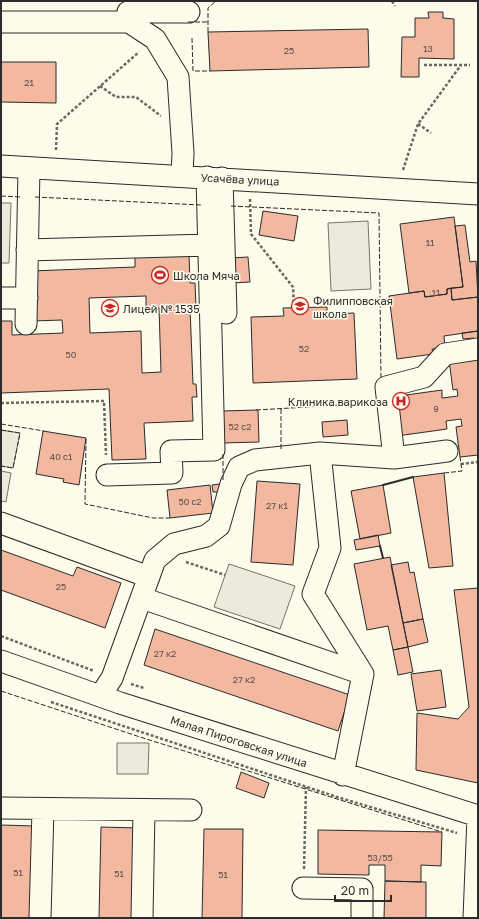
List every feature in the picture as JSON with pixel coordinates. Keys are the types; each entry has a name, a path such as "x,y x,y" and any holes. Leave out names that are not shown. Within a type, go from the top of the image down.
{"street":[{"path":"1,22 128,12 189,12"},
{"path":"128,12 155,38 178,77 182,133 182,176"},
{"name":"Усачёва улица","path":"1,166 478,194"},
{"path":"26,324 29,168"},
{"path":"107,475 172,473 171,451 214,450 208,245 214,178"},
{"path":"214,178 226,313"},
{"path":"27,250 208,245"},
{"path":"1,298 27,298"},
{"path":"394,458 386,386 424,376 445,354 478,349"},
{"path":"100,696 112,678 155,560 161,553 174,544 206,536 219,526 231,484 239,467 255,460 320,453 394,458 447,451"},
{"path":"320,453 330,548 313,594 363,674 343,775"},
{"path":"1,523 149,577"},
{"path":"142,598 363,674"},
{"name":"Малая Пироговская улица","path":"1,661 100,696 343,775 478,816"},
{"path":"1,808 191,810"},
{"path":"40,918 43,809"},
{"path":"142,918 144,810"},
{"path":"474,918 478,816"},
{"path":"303,888 362,889 362,918"}],"path":[{"path":"392,1 395,6"},
{"path":"56,151 57,124 155,38"},
{"path":"424,65 470,65"},
{"path":"400,177 418,124 461,65"},
{"path":"100,86 116,97 136,97 182,133"},
{"path":"418,124 431,133"},
{"path":"250,199 251,234 293,287 294,308"},
{"path":"1,403 104,401 107,475"},
{"path":"161,553 225,575"},
{"path":"1,636 112,678 150,690"},
{"path":"44,699 306,787 458,834"},
{"path":"303,888 306,787"}],"shaded area":[{"path":"1,203 11,203 9,263 1,263"},
{"path":"368,221 371,289 331,291 328,223"},
{"path":"1,430 20,433 13,468 1,466"},
{"path":"1,471 11,473 6,502 1,501"},
{"path":"229,564 295,586 280,629 214,607"},
{"path":"117,743 149,743 148,774 117,774"}],"building":[{"path":"428,12 443,12 443,18 454,19 454,59 419,58 419,77 401,77 402,37 415,37 415,18 429,18"},
{"path":"368,29 369,67 210,71 208,32"},
{"path":"1,62 56,62 56,103 1,102"},
{"path":"263,211 298,216 294,241 259,235"},
{"path":"454,217 463,287 447,289 447,294 425,297 424,291 409,293 400,224"},
{"path":"465,225 470,262 476,261 478,297 452,300 451,288 463,287 455,226"},
{"path":"189,255 190,283 195,283 196,307 190,308 193,384 196,384 197,397 192,397 193,421 144,423 146,459 112,460 109,389 1,393 1,321 12,321 12,335 63,333 62,320 33,321 31,271 135,267 135,257","holes":["146,296 146,308 159,308 161,372 142,373 141,331 90,333 89,298"]},
{"path":"248,257 250,282 233,283 232,258"},
{"path":"451,288 452,300 478,297 478,331 444,336 445,348 432,349 433,354 397,359 389,296 424,291 425,297 447,294 447,289"},
{"path":"327,307 327,314 354,313 357,379 253,383 251,317 284,316 283,308"},
{"path":"478,331 478,342 475,343 474,338 463,339 462,333"},
{"path":"478,356 478,455 460,457 456,427 462,426 461,419 446,421 447,429 397,436 392,397 442,390 442,398 458,396 457,389 453,390 449,360"},
{"path":"258,410 259,442 222,443 222,411"},
{"path":"347,420 348,435 323,437 322,422"},
{"path":"43,431 86,438 79,485 63,482 64,479 36,474"},
{"path":"444,473 453,566 429,568 413,477"},
{"path":"257,481 300,484 293,565 251,562"},
{"path":"220,484 221,492 213,492 212,485"},
{"path":"210,485 213,513 170,518 167,490"},
{"path":"383,485 391,533 360,539 351,491"},
{"path":"378,535 380,546 356,550 354,540"},
{"path":"1,550 73,576 77,567 121,583 105,628 1,590"},
{"path":"390,557 408,647 393,650 388,626 367,630 354,564"},
{"path":"408,562 410,573 414,572 423,619 403,623 391,565"},
{"path":"478,588 478,783 416,770 417,713 458,719 469,707 454,590"},
{"path":"423,619 428,642 408,647 403,623"},
{"path":"155,629 350,695 338,731 144,665"},
{"path":"408,647 413,672 398,675 393,650"},
{"path":"441,670 446,707 417,711 411,674"},
{"path":"241,772 269,783 264,798 236,788"},
{"path":"1,825 35,826 34,918 1,918"},
{"path":"101,827 138,828 137,918 99,918"},
{"path":"204,829 243,829 242,918 202,918"},
{"path":"318,830 442,832 441,866 421,865 421,882 385,881 385,865 369,865 369,875 318,874"},
{"path":"385,881 426,882 426,918 384,918"}],"fence":[{"path":"208,32 208,8 216,1"},
{"path":"188,22 208,22"},
{"path":"192,38 193,71 210,71"},
{"path":"1,196 21,197"},
{"path":"35,197 201,205"},
{"path":"231,206 379,213 381,380"},
{"path":"256,410 377,403 380,400"},
{"path":"281,409 281,449"},
{"path":"1,424 44,431"},
{"path":"1,430 20,433 13,468 1,466"},
{"path":"86,439 85,504 153,518 170,518"},
{"path":"223,454 223,480"},
{"path":"444,473 462,471 460,457"},
{"path":"1,691 140,737 442,832"}],"wall":[{"path":"383,485 413,477"},
{"path":"380,546 383,558"}],"place":[{"name":"Школа Мяча","path":"160,275"},
{"name":"Филипповская школа","path":"300,306"},
{"name":"Лицей № 1535","path":"110,308"},
{"name":"Клиника варикоза","path":"401,401"}]}
